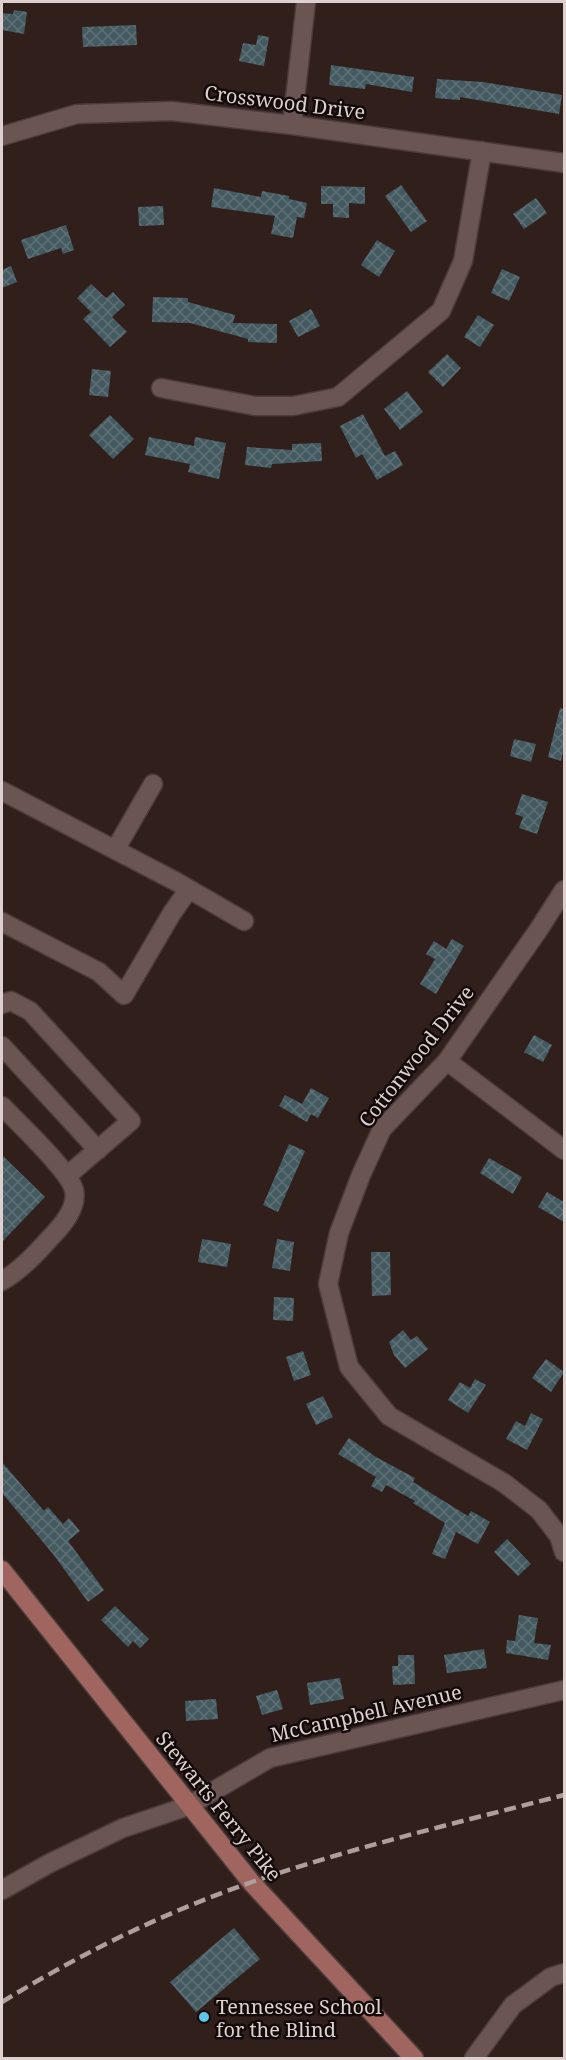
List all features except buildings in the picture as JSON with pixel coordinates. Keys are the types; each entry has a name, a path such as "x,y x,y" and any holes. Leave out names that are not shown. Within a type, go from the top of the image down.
{"main road":[{"name":"Stewarts Ferry Pike","path":"2,1570 188,1806 251,1882 414,2058"}],"street":[{"path":"292,125 306,2"},
{"name":"Crosswood Drive","path":"2,136 77,114 171,111 292,125 564,163"},
{"path":"160,388 255,406 293,406 338,397 441,311 464,261 482,151"},
{"path":"115,850 153,784"},
{"path":"2,791 189,889 244,921"},
{"path":"2,922 99,972 124,995 172,913 189,889"},
{"name":"Cottonwood Drive","path":"564,890 447,1061 382,1129 360,1174 339,1233 328,1284 349,1367 389,1416 504,1483 539,1510 559,1536 564,1552"},
{"path":"2,1004 11,1001 30,1011 131,1121 68,1175"},
{"path":"2,1046 98,1149"},
{"path":"447,1061 564,1150"},
{"path":"2,1106 68,1175 75,1192 72,1211 58,1230 32,1258 2,1281"},
{"name":"McCampbell Avenue","path":"2,1890 50,1863 123,1828 188,1806 270,1758 564,1690"},
{"path":"474,2058 513,2005 551,1977 564,1973"}],"railway":[{"path":"2,2002 124,1935 219,1894 290,1869 368,1846 564,1795"}],"place":[{"name":"Tennessee School for the Blind","path":"204,2017"}]}
